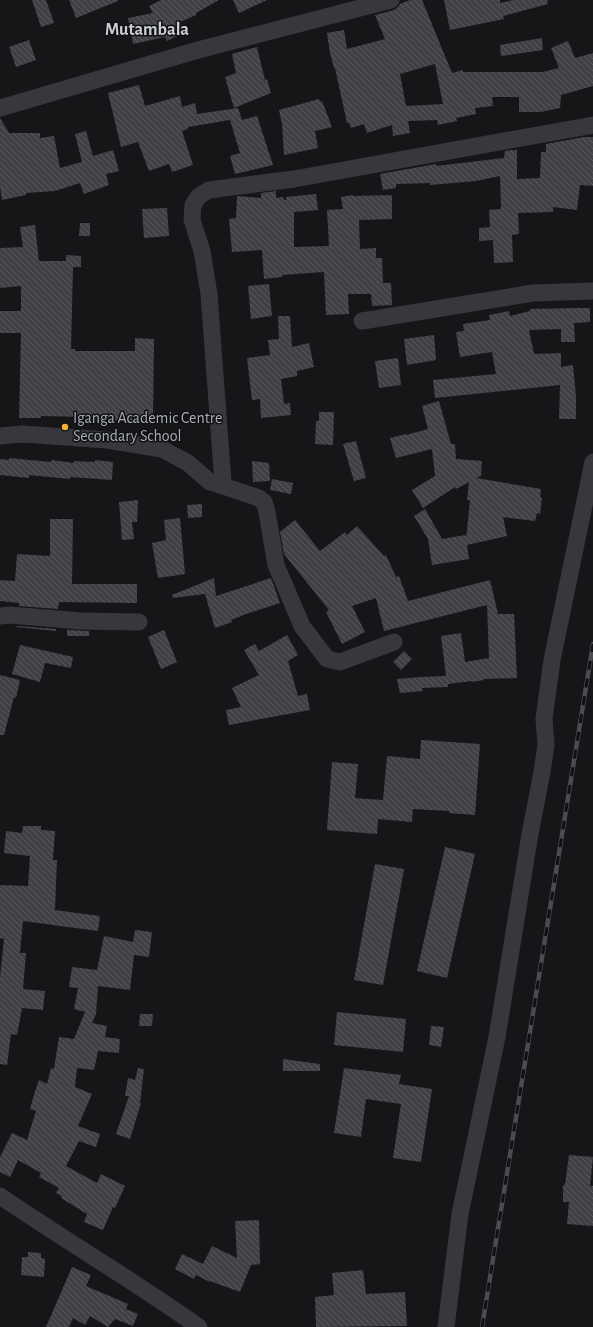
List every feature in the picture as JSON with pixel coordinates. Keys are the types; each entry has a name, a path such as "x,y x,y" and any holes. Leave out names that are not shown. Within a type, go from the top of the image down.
{"street":[{"path":"0,108 198,50 391,0"},
{"path":"226,487 223,483 209,294 202,251 192,220 193,205 200,196 209,190 294,179 593,124"},
{"path":"362,321 533,293 593,291"},
{"path":"0,436 23,434 107,440 162,449 188,463 210,482 259,498 264,502 267,512 276,565 302,626 328,659 340,662 394,642"},
{"path":"446,1327 460,1214 497,1036 530,834 542,772 546,745 544,719 552,660 593,462"},
{"path":"0,616 10,615 80,621 138,622"},
{"path":"0,1196 54,1233 168,1305 199,1327"}],"building":[{"path":"32,0 46,0 54,23 41,27"},
{"path":"69,0 118,0 118,1 76,18"},
{"path":"161,0 219,0 196,13 196,15 180,22 185,32 167,41 165,37 133,44 128,18 153,13 149,6"},
{"path":"233,0 267,0 239,13"},
{"path":"410,0 422,0 452,73 463,70 463,72 543,72 559,68 551,48 568,41 575,58 593,53 593,86 561,95 560,108 541,112 519,112 519,97 492,97 493,106 475,108 476,114 456,118 457,121 438,125 437,120 408,121 410,133 393,136 392,125 367,133 364,124 351,128 349,123 347,123 335,68 330,53 327,33 344,30 347,49 385,39 375,15 394,10 400,4","holes":["435,64 443,104 406,106 400,74"]},
{"path":"444,0 500,0 500,3 513,0 547,0 548,4 503,16 504,19 450,30"},
{"path":"542,38 543,50 501,56 500,45"},
{"path":"29,40 36,60 16,67 9,47"},
{"path":"257,47 265,80 267,79 271,93 234,108 225,77 236,73 232,54"},
{"path":"139,85 145,106 180,96 182,107 195,103 197,114 238,108 242,120 257,116 273,165 235,174 230,156 240,153 230,120 188,127 188,129 182,131 193,165 172,172 169,164 149,171 138,142 121,147 108,93"},
{"path":"319,99 320,102 322,101 332,127 315,131 318,148 284,155 282,124 279,110"},
{"path":"0,118 9,133 40,133 40,138 54,136 60,168 82,162 75,134 86,131 93,156 113,150 119,171 106,174 109,185 84,194 80,183 55,191 26,193 26,195 2,200 0,186"},
{"path":"584,137 593,137 593,186 580,185 577,210 553,207 553,212 518,213 519,234 512,235 513,262 494,263 493,240 479,241 479,228 490,227 489,210 501,209 500,176 476,181 430,185 430,183 396,184 396,188 383,190 380,174 436,164 436,166 504,158 505,151 511,150 517,150 517,179 540,178 541,152 546,152 546,144"},
{"path":"276,191 276,198 283,197 284,200 286,200 286,197 316,194 318,210 294,212 294,247 329,246 327,210 343,209 341,197 353,195 392,195 392,219 359,220 360,249 376,248 376,258 382,258 383,283 391,283 392,305 372,306 371,294 348,294 349,314 326,315 324,272 282,275 282,277 264,279 262,250 232,252 229,219 236,218 237,196 261,198 261,193"},
{"path":"167,208 169,236 144,238 142,209"},
{"path":"80,223 90,223 90,236 79,236"},
{"path":"35,225 39,261 66,261 66,255 81,256 81,267 73,267 71,349 75,349 75,351 135,351 135,338 154,339 153,421 92,420 92,417 41,416 41,418 19,418 21,333 0,333 0,311 21,311 21,286 0,288 0,248 23,247 20,227"},
{"path":"269,284 272,316 251,319 248,286"},
{"path":"590,308 590,322 574,323 575,342 561,342 561,329 529,330 534,354 561,353 561,367 573,365 576,397 576,419 559,419 560,385 435,398 433,380 496,374 492,352 460,357 456,332 464,331 463,324 490,320 489,315 509,311 510,316 530,311 530,309"},
{"path":"278,316 290,316 292,347 309,343 314,367 297,371 297,376 281,379 284,404 290,403 291,415 261,418 260,399 252,400 247,358 270,355 268,340 279,339"},
{"path":"434,335 436,360 407,365 404,339"},
{"path":"398,358 401,385 379,388 375,361"},
{"path":"439,401 451,444 455,444 456,459 482,461 481,476 476,478 541,489 540,497 542,498 540,514 537,513 535,521 503,517 507,536 467,545 469,559 432,565 428,539 414,516 425,509 442,539 466,535 466,540 470,500 467,500 469,482 456,489 455,487 423,508 412,490 435,476 432,449 396,458 390,438 428,429 422,406"},
{"path":"319,412 334,412 333,445 315,444 316,421 319,421"},
{"path":"356,441 366,478 354,481 343,444"},
{"path":"9,458 51,462 51,460 74,463 74,461 95,462 95,460 113,462 112,480 70,477 70,479 29,475 29,478 0,475 0,459 9,460"},
{"path":"252,461 269,463 270,481 253,482"},
{"path":"272,479 293,483 291,494 270,490"},
{"path":"138,500 137,522 132,522 134,539 122,540 119,502"},
{"path":"202,504 202,517 188,518 187,505"},
{"path":"180,518 185,574 158,578 152,543 166,540 164,520"},
{"path":"50,519 73,519 72,584 137,584 137,603 59,602 58,609 19,606 19,603 0,601 0,580 15,581 17,554 50,556"},
{"path":"295,520 320,551 345,532 347,535 357,526 384,556 386,555 396,577 399,576 408,601 490,580 498,614 514,614 517,678 484,679 472,682 448,684 448,687 422,688 423,691 400,693 397,679 446,676 441,636 461,633 465,662 489,658 487,605 384,631 376,598 352,606 365,632 342,644 326,612 329,610 284,554 280,532"},
{"path":"214,578 216,596 271,578 280,603 246,614 231,620 232,622 215,628 205,594 173,598 172,595"},
{"path":"16,627 56,629 56,631"},
{"path":"67,630 89,631 89,636 67,636"},
{"path":"164,630 177,662 161,669 148,637"},
{"path":"287,635 298,655 288,661 298,696 307,694 310,710 229,725 226,710 241,707 232,688 259,675 244,650 255,644 259,651"},
{"path":"20,645 73,657 71,668 45,663 40,682 12,674"},
{"path":"404,651 412,659 401,670 393,662"},
{"path":"0,675 20,680 4,735 0,735"},
{"path":"421,740 480,744 475,815 449,813 449,811 413,809 412,822 378,819 377,834 327,830 332,762 358,764 355,798 383,800 387,756 420,759"},
{"path":"23,826 41,826 41,830 55,831 53,860 57,860 55,910 100,916 98,931 23,921 20,953 26,953 23,989 45,991 43,1010 22,1008 17,1035 11,1034 7,1065 0,1064 0,978 4,939 0,938 0,885 28,886 30,856 4,853 6,831 22,833"},
{"path":"445,847 475,854 447,978 417,971"},
{"path":"375,864 404,869 383,985 354,980"},
{"path":"135,930 152,932 149,957 134,955 130,990 98,986 96,1014 92,1023 107,1026 105,1037 120,1039 119,1053 98,1051 94,1070 77,1068 75,1087 92,1094 78,1126 100,1134 96,1147 79,1141 66,1166 97,1183 101,1174 125,1186 115,1208 113,1207 103,1230 84,1222 87,1214 61,1198 62,1196 56,1193 59,1188 39,1177 41,1173 18,1160 10,1177 0,1172 0,1157 12,1133 27,1140 36,1111 30,1109 39,1080 47,1084 51,1068 54,1069 59,1037 74,1039 85,1012 74,1009 78,988 69,987 72,967 97,970 104,936 133,942"},
{"path":"337,1012 406,1019 403,1052 334,1045"},
{"path":"140,1014 153,1014 152,1026 139,1026"},
{"path":"431,1026 444,1027 441,1047 429,1045"},
{"path":"283,1059 320,1064 320,1071 283,1071"},
{"path":"138,1068 144,1069 141,1103 130,1139 116,1134 129,1096 125,1096 128,1078 135,1080"},
{"path":"344,1068 401,1075 399,1084 432,1089 421,1162 393,1158 401,1104 366,1099 361,1137 334,1133"},
{"path":"569,1155 593,1157 590,1186 593,1186 593,1226 567,1224 569,1202 563,1202 563,1185 565,1185"},
{"path":"259,1220 260,1264 251,1265 240,1292 210,1282 196,1275 194,1279 175,1269 182,1254 203,1264 212,1246 237,1258 235,1221"},
{"path":"28,1252 41,1253 41,1258 45,1259 44,1277 21,1275 22,1257 28,1257"},
{"path":"72,1267 91,1275 86,1286 128,1304 126,1309 138,1314 133,1326 115,1319 108,1327 90,1316 85,1325 73,1318 69,1327 46,1327"},
{"path":"363,1270 366,1294 405,1292 407,1326 316,1327 315,1297 334,1295 332,1273"}],"railway":[{"path":"482,1327 593,644"}],"place":[{"name":"Iganga Academic Centre Secondary School","path":"65,427"}],"district":[{"name":"Mutambala","path":"147,30"}]}
